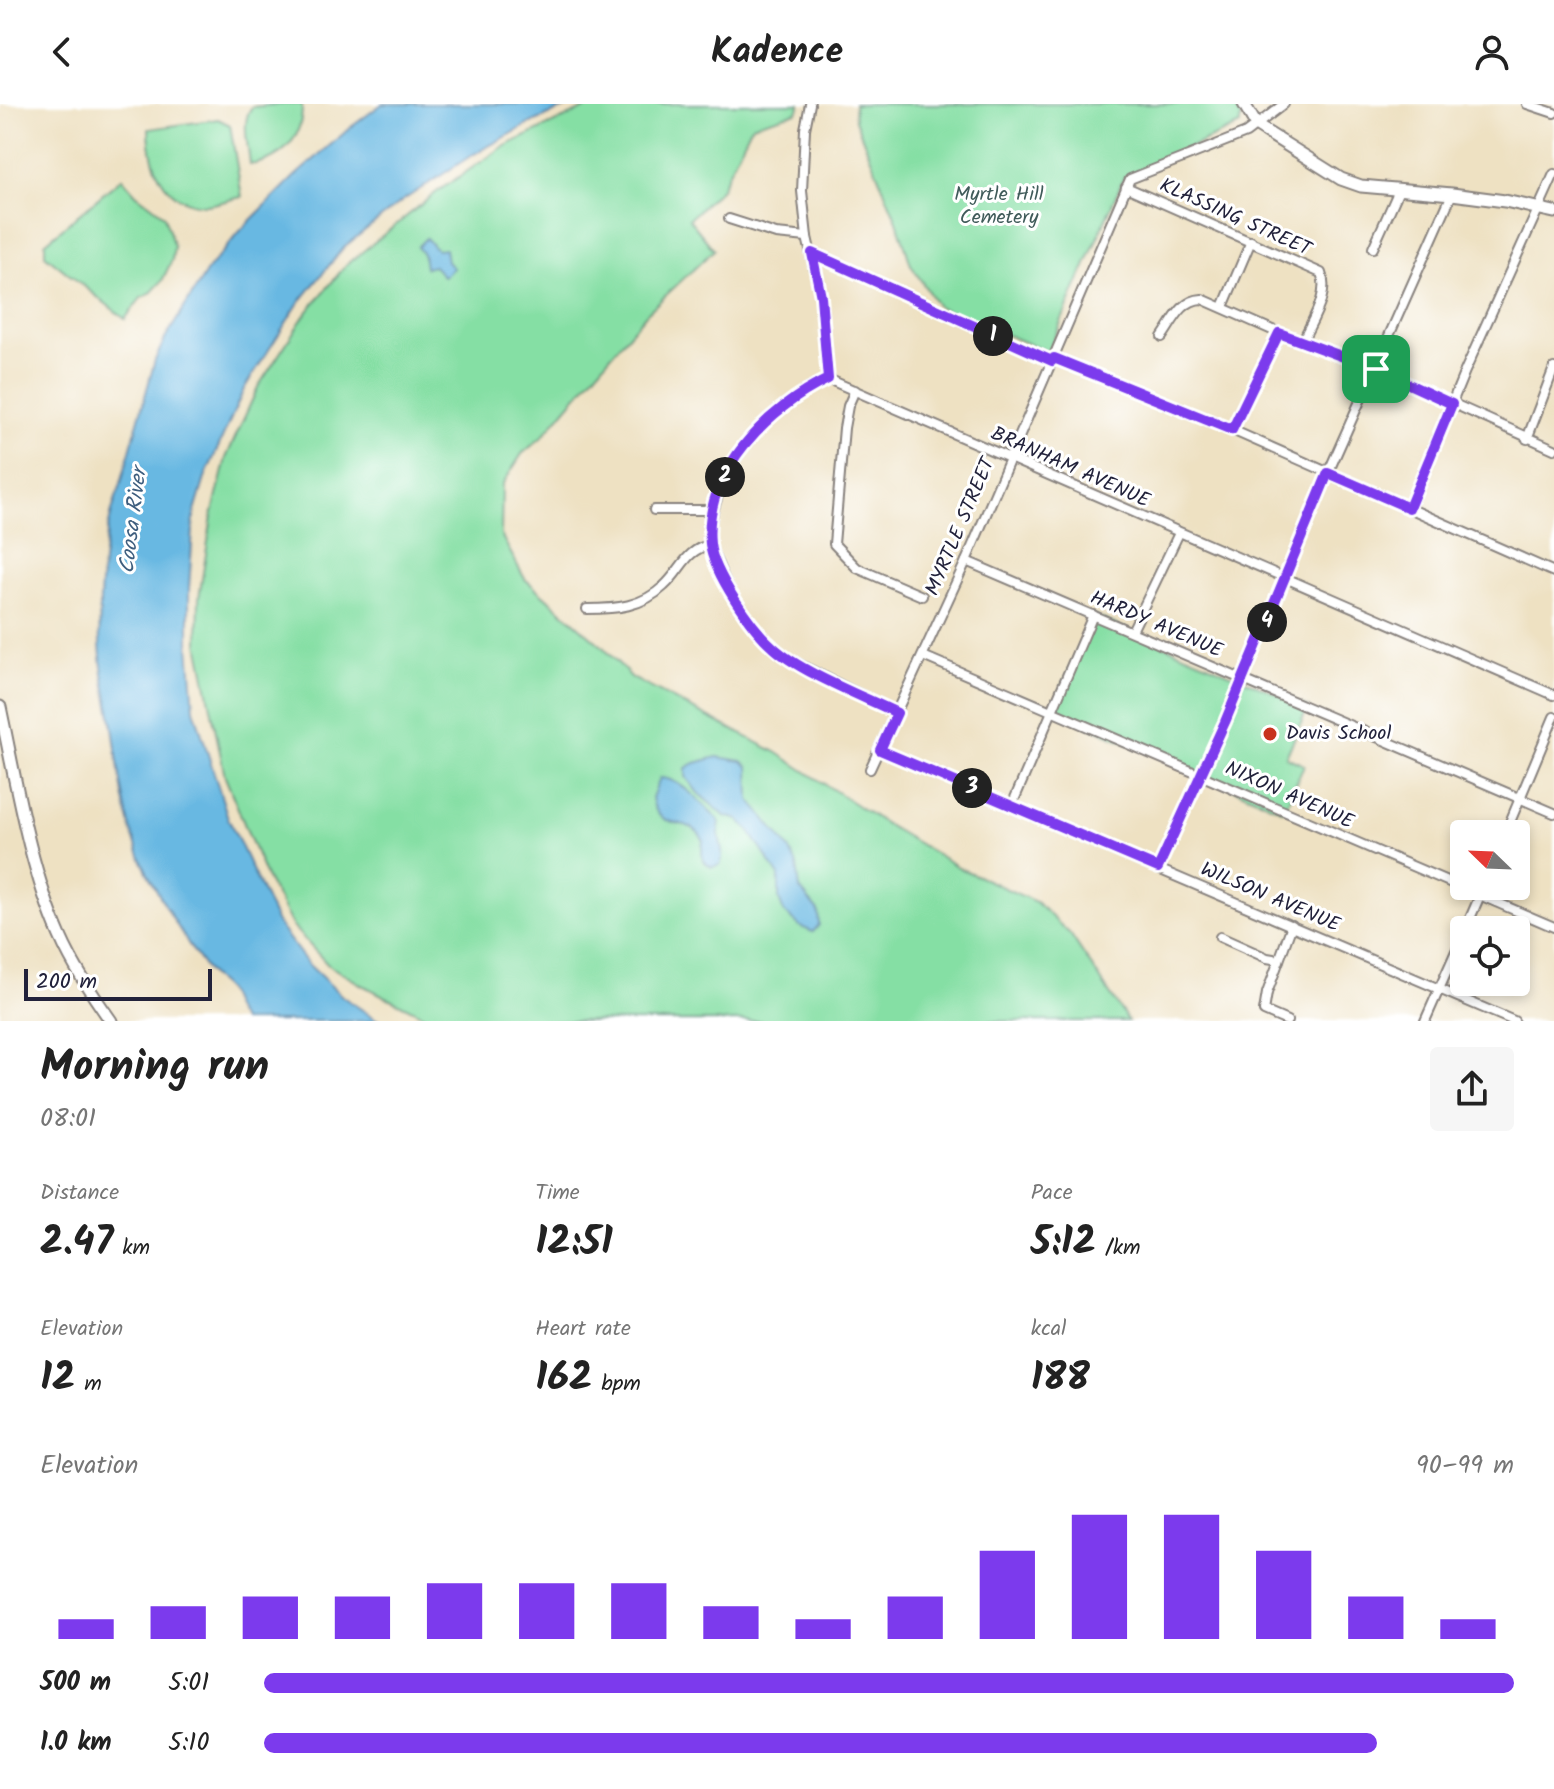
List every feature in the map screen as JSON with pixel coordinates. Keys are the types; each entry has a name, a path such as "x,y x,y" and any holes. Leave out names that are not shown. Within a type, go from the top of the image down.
{"main road":[{"path":"1244,104 1257,126 1341,179 1361,186 1452,194 1554,212"},
{"path":"0,707 37,866 52,916 68,952 111,1021"}],"street":[{"path":"810,104 805,129 802,191 807,237 821,297 828,379 783,406 743,444 727,471 712,510 710,545 723,578 746,619 775,649 897,713"},
{"path":"1126,187 1130,179 1257,126 1284,104"},
{"path":"1527,104 1554,113"},
{"path":"1409,508 1554,174"},
{"name":"KLASSING STREET","path":"1126,187 1321,273 1325,283 1303,340"},
{"name":"MYRTLE STREET","path":"870,769 966,561 1126,187"},
{"path":"1373,248 1399,190"},
{"path":"1158,868 1452,194"},
{"path":"729,219 776,234 807,237"},
{"path":"1220,306 1251,241"},
{"path":"812,253 1053,360 1232,430 1554,572"},
{"path":"1162,337 1183,306 1202,299 1279,333 1376,369 1554,449"},
{"path":"1232,430 1279,333"},
{"path":"1527,439 1554,368"},
{"name":"BRANHAM AVENUE","path":"828,379 1554,695"},
{"path":"855,390 844,428 834,544 857,568 922,596"},
{"path":"654,510 712,510"},
{"path":"1132,631 1179,533"},
{"path":"587,609 614,609 645,600 662,588 694,549 710,545"},
{"name":"HARDY AVENUE","path":"966,561 1554,813"},
{"path":"1012,805 1093,615"},
{"name":"NIXON AVENUE","path":"923,656 1450,878"},
{"path":"1511,820 1554,717"},
{"name":"WILSON AVENUE","path":"880,750 1514,1021"},
{"name":"NIXON AVENUE","path":"1500,900 1554,927"},
{"path":"1287,1021 1264,1011 1267,993 1292,925"},
{"path":"1220,937 1267,958 1279,960"},
{"path":"1425,1021 1450,964"}],"green space":[{"path":"302,104 295,137 273,158 250,165 246,127 248,113 252,107"},
{"path":"595,104 800,104 797,112 752,125 720,190 689,219 714,250 646,314 542,437 522,454 502,485 501,535 525,579 602,646 632,678 776,752 887,825 962,869 1036,902 1070,934 1128,1021 435,1021 328,965 293,927 266,877 225,777 198,643 199,598 212,516 226,458 258,387 304,316 346,265 438,191 503,147"},
{"name":"Myrtle Hill Cemetery","path":"854,104 1234,104 1240,116 1240,125 1124,177 1048,352 938,307 911,265 897,221 855,120"},
{"path":"218,119 230,125 242,197 204,205 178,197 168,189 156,168 149,129"},
{"path":"122,178 136,194 164,215 174,247 172,260 162,281 150,294 141,298 125,319 45,255 45,243"},
{"path":"1093,615 1308,707 1286,757 1304,765 1284,811 1052,710"}],"water":[{"name":"Coosa River","path":"382,104 574,104 472,155 402,201 344,247 298,304 244,389 206,475 194,515 189,645 194,709 228,818 277,923 308,964 343,997 379,1021 242,1021 225,989 212,977 177,927 148,874 134,839 124,802 102,667 100,601 104,551 155,360 208,269 241,230 295,176"},
{"path":"426,238 437,250 445,249 447,262 453,268 444,277 434,266 425,268 423,254 417,247"},
{"path":"717,757 742,761 749,767 750,800 790,850 797,865 800,889 818,911 819,925 813,932 801,927 784,912 779,899 779,876 748,829 739,820 725,816 698,793 686,777 686,768"},
{"path":"660,778 684,788 718,819 722,855 720,865 712,867 705,862 703,840 698,832 668,820 655,809 652,798"}],"place":[{"name":"Davis School","path":"1270,734"}],"route":[{"path":"812,253 1052,361 1054,358 1232,430 1279,333 1376,369 1452,404 1409,508 1328,473 1225,722 1158,868 880,750 897,713 775,649 746,619 723,578 710,545 712,510 727,471 743,444 783,406 828,379 821,297 812,253"}]}
